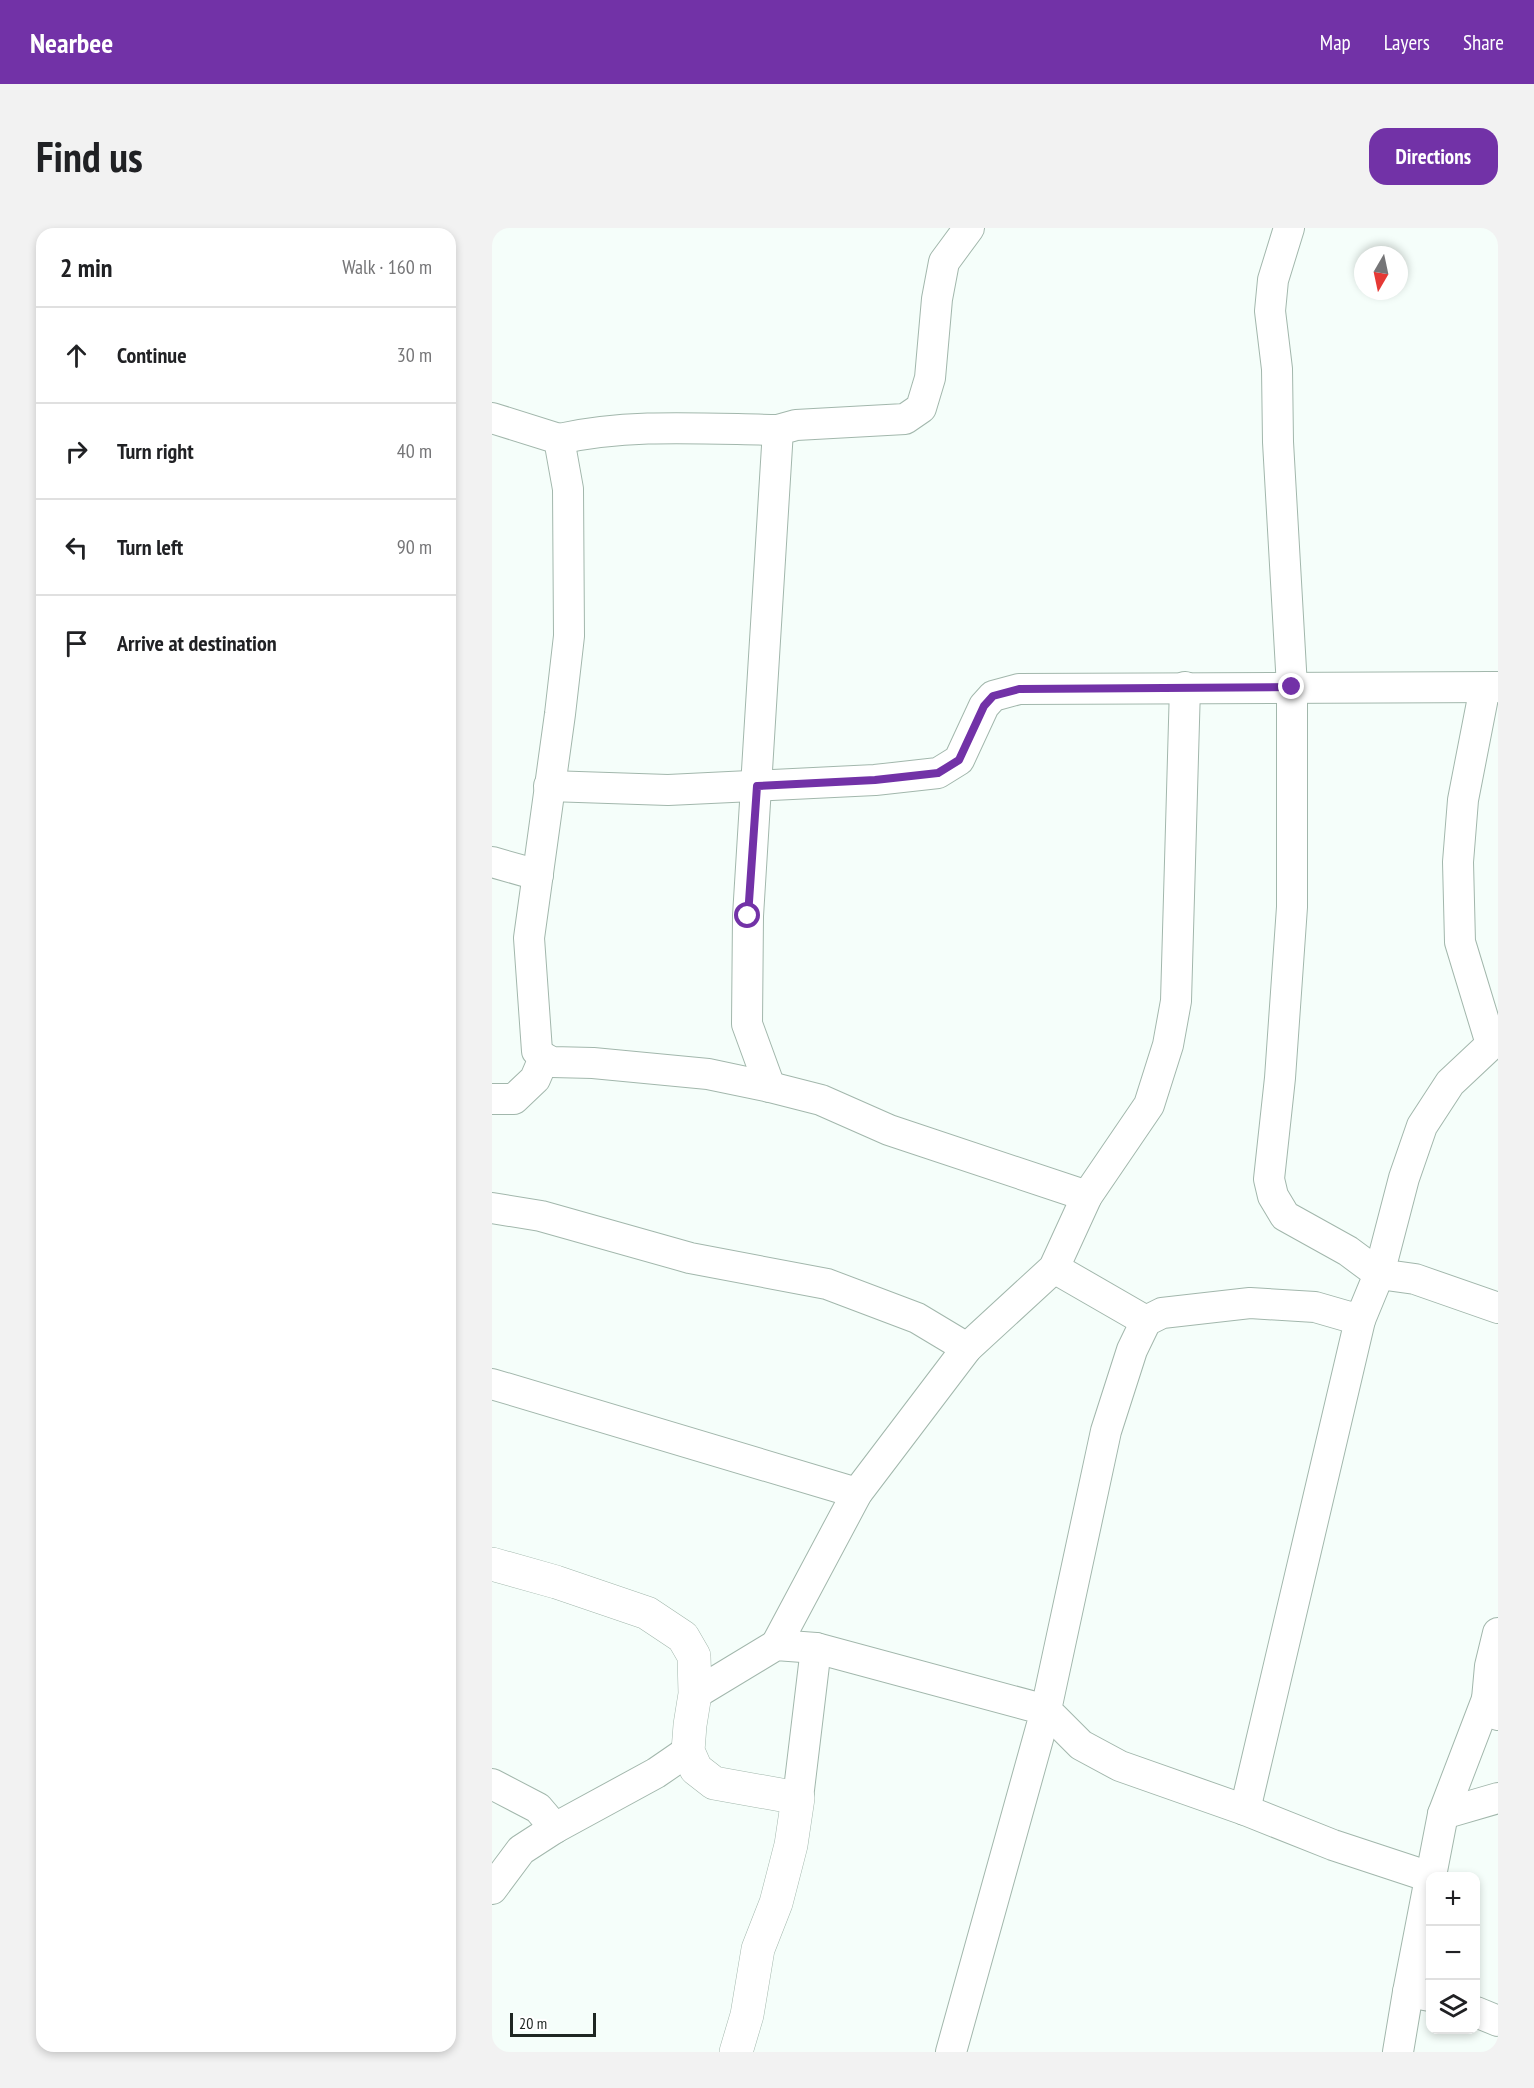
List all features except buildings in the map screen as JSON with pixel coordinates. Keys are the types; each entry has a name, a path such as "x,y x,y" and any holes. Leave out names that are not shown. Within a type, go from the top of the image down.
{"street":[{"path":"492,418 559,439 590,432 652,428 778,430 796,425 905,419 921,408 930,378 936,299 944,262 969,228"},
{"path":"1289,228 1274,280 1270,311 1277,369 1278,442 1292,687 1292,907 1280,1078 1269,1179 1273,1196 1285,1216 1348,1251 1379,1274 1415,1279 1498,1308"},
{"path":"770,1087 747,1024 748,916 778,430"},
{"path":"559,439 568,489 569,636 529,938 537,1051 552,1062 708,1074 821,1100 889,1130 1087,1196"},
{"path":"695,1694 776,1645 857,1493 967,1348 1054,1268 1087,1196 1149,1106 1168,1045 1176,1001 1185,687"},
{"path":"549,786 668,790 875,780 938,773 959,760 984,706 993,696 1019,689 1492,687 1463,800 1458,862 1460,942 1495,1041 1450,1083 1422,1126 1404,1178 1379,1274 1360,1320 1245,1810"},
{"path":"492,862 538,875"},
{"path":"492,1099 514,1099 535,1079 544,1058"},
{"path":"492,1208 542,1216 690,1258 827,1284 917,1318 967,1348"},
{"path":"1054,1268 1146,1321"},
{"path":"951,2052 1046,1710 1106,1431 1132,1350 1146,1321 1162,1313 1250,1303 1315,1307 1360,1320"},
{"path":"492,1384 857,1493"},
{"path":"492,1564 647,1612 683,1637 694,1656 695,1694 688,1751 696,1769 714,1783 798,1798"},
{"path":"1432,1872 1443,1814 1493,1707 1490,1666 1498,1633"},
{"path":"776,1645 816,1648 1046,1710 1081,1745 1120,1766 1245,1810 1333,1845 1426,1875"},
{"path":"736,2052 747,2015 758,1949 776,1904 791,1845 816,1648"},
{"path":"492,1889 521,1850 555,1827 656,1773 688,1751"},
{"path":"492,1784 538,1808 555,1827"},
{"path":"1443,1814 1498,1798"},
{"path":"1398,2052 1419,1994 1426,1926"},
{"path":"1480,2014 1498,2021"}],"route":[{"path":"748,916 757,786 875,780 938,773 959,760 984,706 993,696 1019,689 1292,687"}]}
